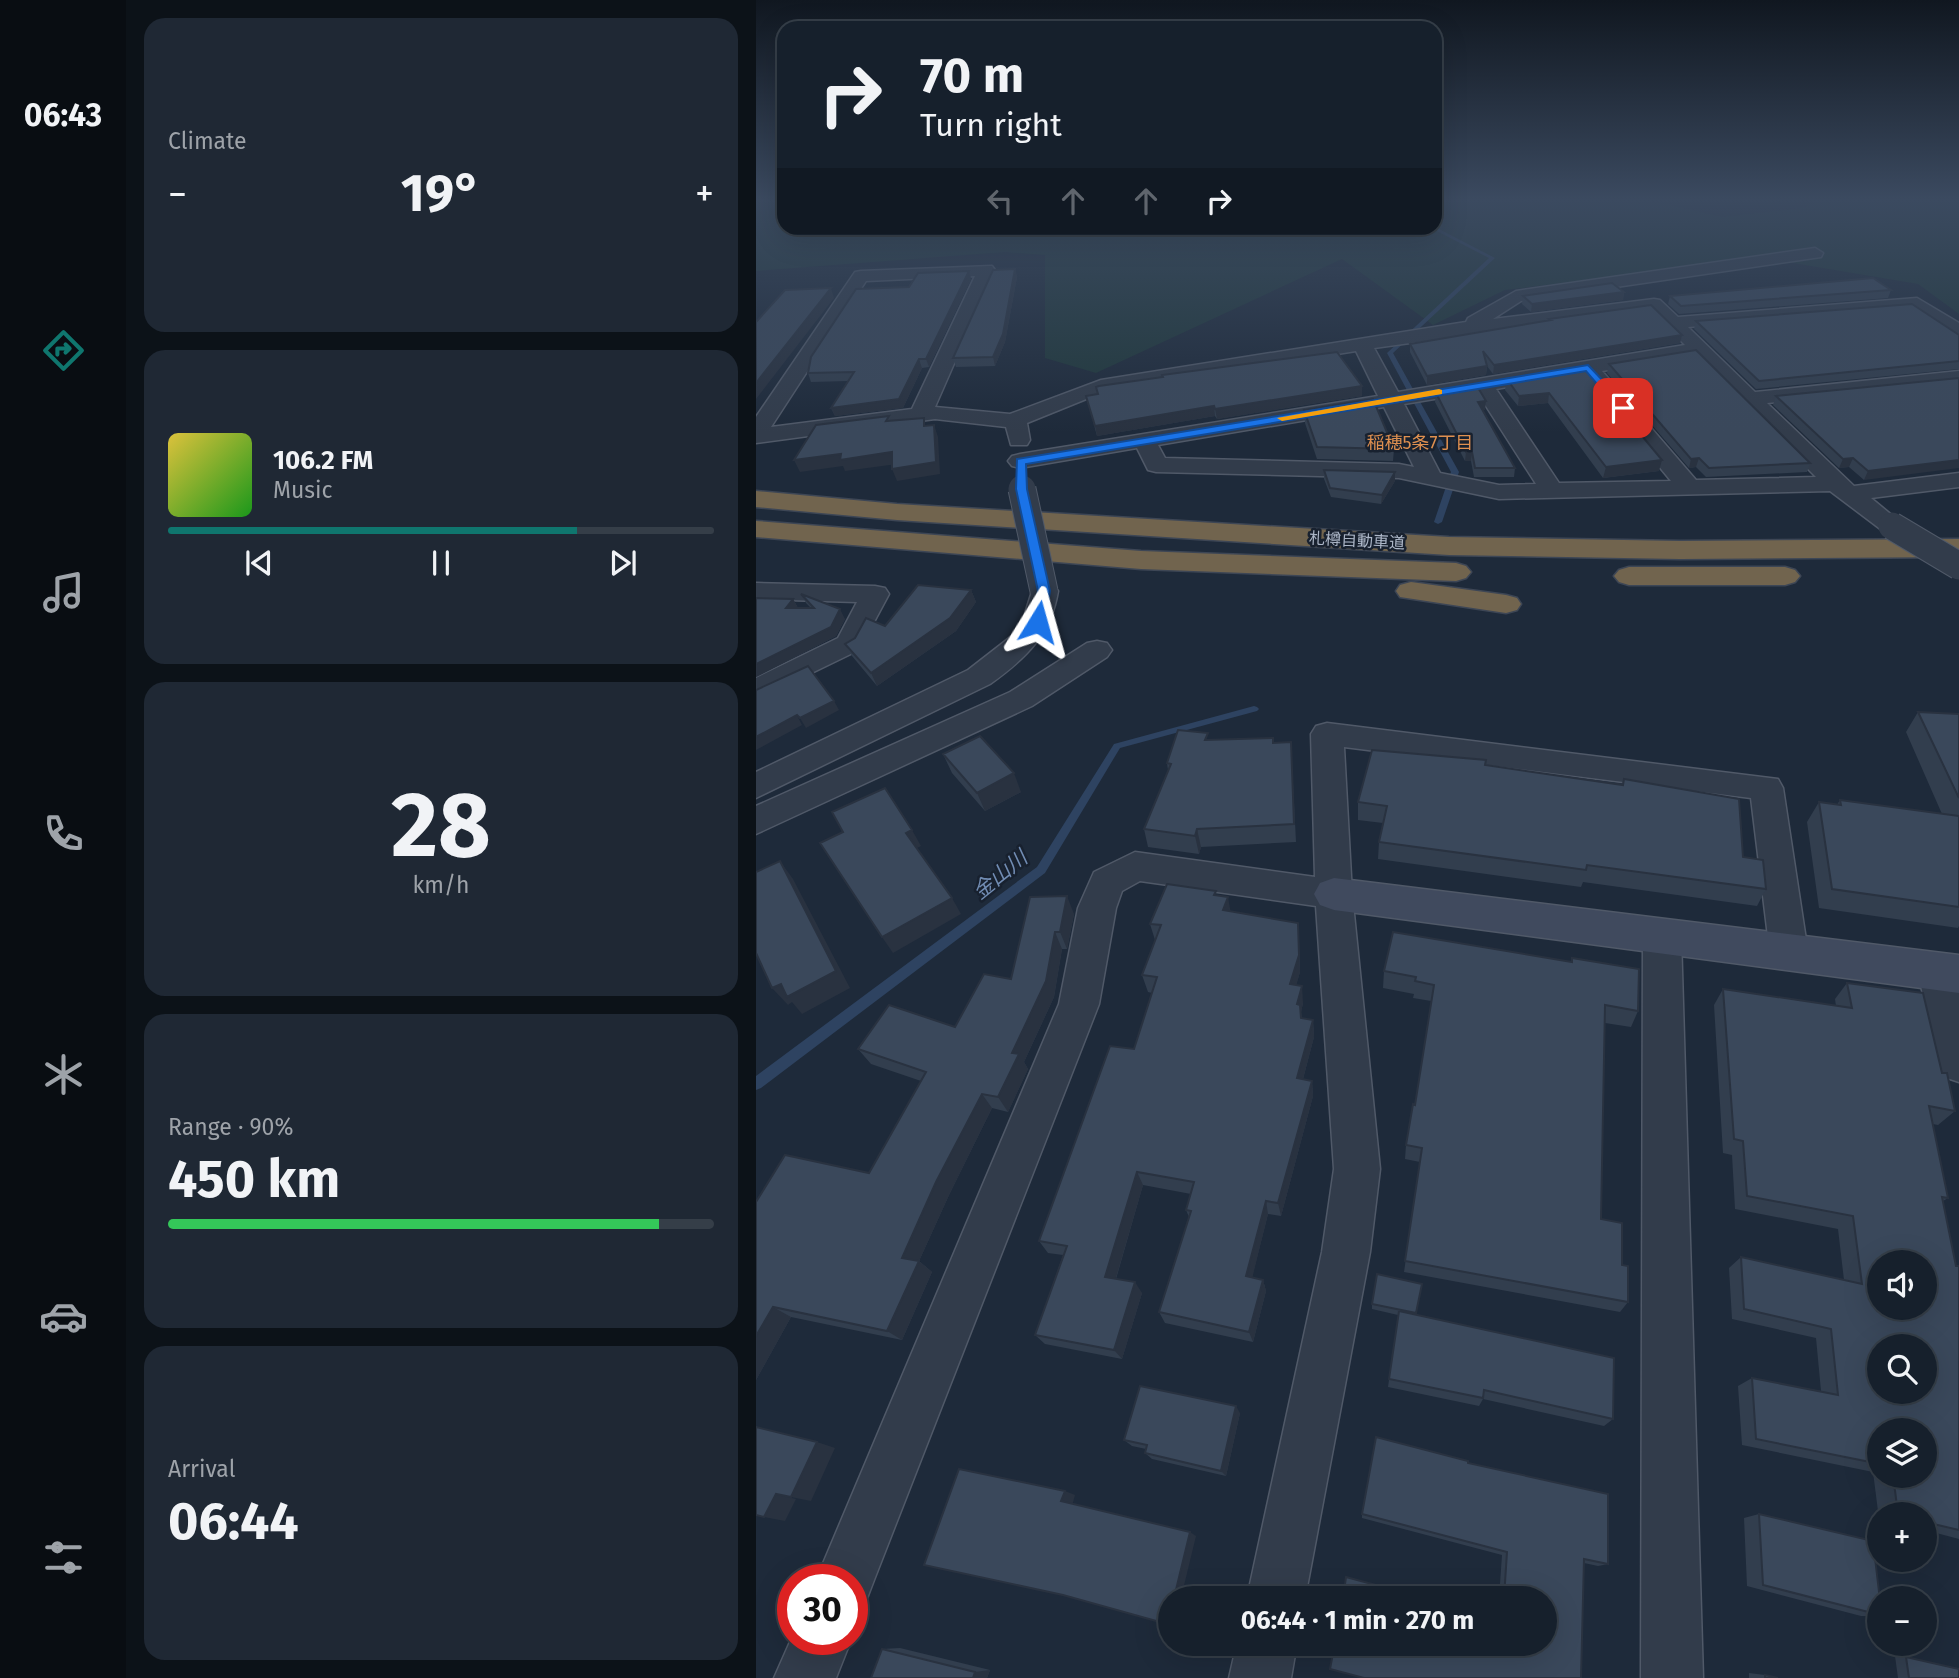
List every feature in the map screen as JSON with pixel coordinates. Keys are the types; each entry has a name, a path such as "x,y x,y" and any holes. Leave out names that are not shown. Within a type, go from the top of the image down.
{"highway":[{"name":"札樽自動車道","path":"756,497 788,503 897,512 1449,546 1679,550 1959,548"},
{"name":"札樽自動車道","path":"756,528 935,545 1227,564 1696,577 1959,573"},
{"path":"1227,564 1506,604"}],"street":[{"path":"756,435 861,276"},
{"path":"920,415 983,276"},
{"path":"1465,328 1516,296 1653,276"},
{"path":"1673,323 1917,303 1959,332"},
{"path":"756,435 935,413 1012,421 1101,386 1465,328 1654,304 1841,489 1892,526 1959,566"},
{"path":"1362,344 1395,399 1433,478"},
{"path":"1020,461 1699,349"},
{"path":"1588,368 1691,489"},
{"path":"1749,399 1959,377"},
{"path":"1482,385 1553,492"},
{"path":"756,786 979,677 1005,660 1026,640 1038,622 1044,591 1022,489 1018,426 1012,421"},
{"path":"1145,440 1156,465 1399,471 1500,492 1841,489 1959,480"},
{"path":"756,591 875,594 849,644 756,690"},
{"path":"756,821 1021,699 1097,650"},
{"path":"1278,1586 1346,1252 1357,1169 1334,894 1328,734 1766,788 1789,953"},
{"path":"852,1564 1079,1004 1097,908 1108,882 1135,866 1948,973 1959,1063"},
{"path":"1662,936 1672,1678"},
{"path":"805,1678 815,1655"},
{"path":"1260,1678 1264,1656"}],"green space":[{"path":"1045,276 1305,276 1096,373 1045,358"},
{"path":"1366,276 1615,276 1505,290 1433,325"},
{"path":"1872,276 1959,276 1959,314 1918,284"}],"building":[{"path":"916,276 966,276 926,359 919,359 899,399 831,408 854,372 808,373 811,357 856,289 909,287"},
{"path":"990,276 1014,276 1003,334 993,357 953,358"},
{"path":"1873,278 1891,290 1681,306 1670,296"},
{"path":"1612,283 1624,292 1532,304 1523,296"},
{"path":"831,288 756,383 756,322 785,290"},
{"path":"1912,304 1959,335 1959,361 1759,381 1696,321"},
{"path":"1651,305 1682,335 1494,365 1483,351 1487,366 1427,376 1410,344 1551,320 1549,319"},
{"path":"1696,350 1810,463 1709,468 1699,458 1691,459 1609,364"},
{"path":"1337,352 1362,386 1215,409 1214,406 1095,426 1086,396 1098,394 1096,387 1099,386"},
{"path":"1584,366 1662,460 1606,467 1549,393 1519,396 1507,379"},
{"path":"1959,378 1959,460 1868,471 1853,458 1843,459 1776,396"},
{"path":"1477,386 1486,401 1478,402 1515,468 1475,468 1472,452 1466,452 1436,393"},
{"path":"1373,399 1394,449 1317,447 1304,410"},
{"path":"889,416 886,421 924,418 924,426 934,425 936,462 892,469 892,452 840,460 841,454 794,460 816,425"},
{"path":"1324,470 1395,472 1382,495 1330,488"},
{"path":"918,585 971,590 950,618 871,673 845,644 855,638 866,618 885,626"},
{"path":"801,594 840,609 831,627 756,664 756,598 793,599 786,608 814,608"},
{"path":"808,666 834,701 800,718 797,715 756,737 756,690"},
{"path":"1918,712 1959,714 1959,798"},
{"path":"1178,730 1208,733 1205,740 1273,738 1273,743 1291,742 1294,824 1197,829 1195,836 1144,829 1171,764 1167,763"},
{"path":"980,736 1014,773 977,793 943,754"},
{"path":"1372,750 1486,760 1485,765 1623,785 1624,779 1739,799 1743,857 1763,860 1766,889 1587,865 1586,870 1379,842 1387,806 1358,802"},
{"path":"885,788 912,830 906,833 952,898 882,937 820,843 843,832 832,812"},
{"path":"1840,800 1959,816 1959,907 1832,889 1819,802 1841,805"},
{"path":"780,861 836,971 787,997 781,984 772,988 756,953 756,872"},
{"path":"1167,884 1216,891 1214,895 1228,897 1223,910 1298,923 1299,955 1290,984 1302,986 1297,1004 1300,1005 1301,1018 1313,1020 1297,1078 1312,1081 1278,1203 1266,1201 1246,1276 1263,1280 1249,1332 1159,1312 1191,1211 1186,1210 1194,1182 1137,1172 1105,1277 1135,1282 1114,1350 1035,1335 1067,1246 1039,1241 1110,1046 1134,1049 1157,977 1142,975 1161,925 1150,924"},
{"path":"1067,896 1060,932 1055,932 1046,981 1012,1053 1019,1054 998,1097 982,1094 936,1182 902,1258 919,1261 887,1331 773,1307 756,1336 756,1202 785,1155 869,1173 926,1072 858,1049 889,1005 955,1027 984,974 1011,979 1030,897"},
{"path":"1393,932 1572,962 1572,958 1639,969 1638,1011 1605,1005 1601,1219 1622,1223 1622,1265 1628,1266 1628,1302 1405,1261 1422,1148 1406,1145 1434,985 1415,981 1416,977 1384,971"},
{"path":"1847,983 1923,993 1942,1073 1947,1073 1955,1111 1929,1106 1948,1198 1942,1197 1956,1266 1959,1266 1959,1530 1937,1525 1937,1502 1896,1502 1895,1488 1937,1488 1937,1418 1867,1418 1867,1461 1756,1439 1752,1378 1838,1395 1831,1329 1744,1309 1741,1257 1862,1284 1853,1216 1747,1196 1743,1141 1734,1139 1723,989 1852,1008"},
{"path":"1377,1274 1422,1284 1416,1313 1372,1304"},
{"path":"1399,1311 1614,1358 1613,1419 1484,1390 1483,1398 1389,1379"},
{"path":"1140,1386 1236,1406 1221,1471 1145,1453 1147,1445 1124,1440"},
{"path":"756,1427 817,1442 791,1497 776,1494 764,1517 756,1515"},
{"path":"1376,1437 1468,1463 1608,1494 1608,1564 1584,1559 1581,1678 1364,1678 1330,1669 1332,1656 1557,1656 1557,1586 1505,1586 1507,1552 1362,1514"},
{"path":"959,1469 1065,1491 1061,1501 1190,1532 1177,1586 1158,1586 1158,1621 1063,1595 924,1565"},
{"path":"1759,1514 1867,1540 1867,1572 1877,1572 1878,1586 1867,1586 1867,1612 1763,1585"},
{"path":"1346,1577 1379,1586 1345,1586"},
{"path":"882,1649 975,1672 973,1678 871,1678"},
{"path":"1906,1657 1959,1669 1959,1678 1909,1678"}],"waterway":[{"path":"1438,522 1455,472 1390,353 1472,276"},
{"name":"金山川","path":"756,1084 1041,870 1117,746 1254,709"}],"slow traffic":[{"path":"1282,418 1439,392"}],"district":[{"name":"稲穂5条7丁目","path":"1420,443"}],"route":[{"path":"1038,622 1044,591 1022,489 1020,461 1588,368 1623,408"}]}
